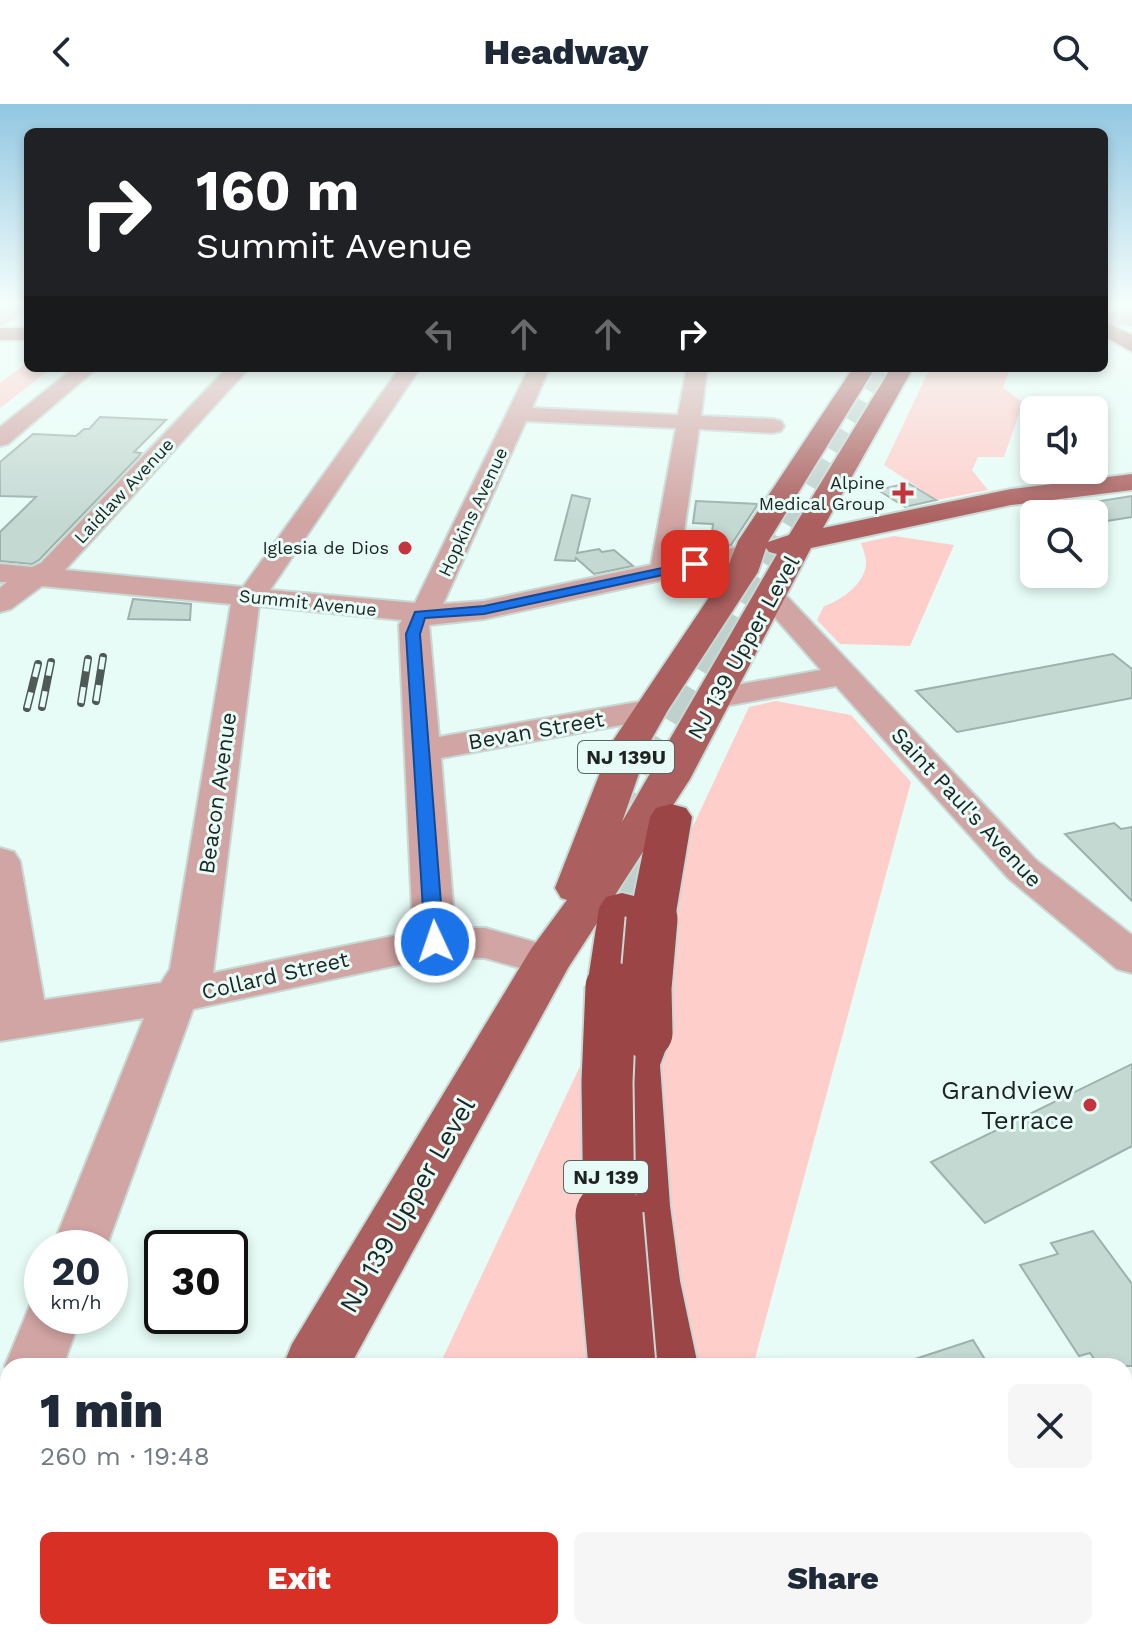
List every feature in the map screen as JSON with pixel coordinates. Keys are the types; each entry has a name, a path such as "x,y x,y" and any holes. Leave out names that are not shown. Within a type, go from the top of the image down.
{"highway":[{"name":"NJ 139","path":"621,1358 606,1180 605,1117 611,987 671,817"},
{"name":"NJ 139","path":"637,914 646,988 647,1033 634,1065 641,1206 649,1281 679,1358"}],"main road":[{"name":"NJ 139 Upper Level","path":"548,961 631,742 649,710 742,572 747,553 859,377"},
{"name":"NJ 139 Upper Level","path":"320,1358 548,961 643,823 790,559 804,540 808,528 897,377"},
{"name":"Summit Avenue","path":"747,553 1011,497 1132,482"}],"street":[{"path":"0,439 76,377"},
{"name":"Laidlaw Avenue","path":"0,603 21,585 51,569 231,377"},
{"name":"Beacon Avenue","path":"86,1230 175,997 192,971 243,608 404,377"},
{"name":"Hopkins Avenue","path":"435,942 413,634 420,615 433,598 535,377"},
{"path":"664,571 695,377"},
{"path":"519,414 773,426"},
{"name":"Summit Avenue","path":"0,573 420,615 484,610 747,553"},
{"name":"Saint Paul's Avenue","path":"771,596 1022,869 1132,958"},
{"path":"714,698 846,675"},
{"name":"Bevan Street","path":"422,751 649,710"},
{"path":"0,861 12,1023"},
{"name":"Collard Street","path":"12,1023 175,997 435,942 485,943 548,961"},
{"path":"37,1358 46,1334"}],"shaded area":[{"path":"8,377 41,377 0,408 0,383"},
{"path":"926,377 1007,377 1003,388 1020,400 1020,411 1004,457 978,457 972,470 988,490 937,500 884,465"},
{"path":"894,536 954,545 910,646 840,644 817,620 824,606 845,595 862,577 866,562 861,543"},
{"path":"776,701 851,715 911,782 755,1358 443,1358 749,707"}],"building":[{"path":"100,417 166,420 134,452 141,453 137,458 39,560 32,564 0,561 0,532 36,497 0,496 0,462 33,434 76,436 89,429"},
{"name":"Alpine Medical Group","path":"908,483 936,500 905,507 878,490"},
{"path":"572,495 590,499 577,553 614,550 633,566 594,574 576,558 575,561 555,560"},
{"path":"1132,496 1132,517 1108,521 1107,500"},
{"path":"696,501 758,504 731,545 710,549 713,524 693,523"},
{"path":"133,599 191,604 190,620 128,619"},
{"path":"1113,654 1132,669 1132,698 957,732 916,691"},
{"path":"1114,823 1121,829 1132,827 1132,901 1065,834"},
{"name":"Grandview Terrace","path":"1132,1064 1132,1146 985,1223 931,1162"},
{"path":"1093,1231 1132,1284 1132,1358 1093,1358 1090,1353 1079,1356 1020,1265 1058,1254 1051,1243"},
{"path":"973,1340 984,1358 918,1358"}],"tunnel":[{"path":"835,452 880,377"},
{"path":"722,643 836,450"},
{"path":"625,892 640,803 662,744 723,641"},
{"path":"622,908 625,890"}],"railway":[{"path":"96,701 103,657"},
{"path":"81,703 88,659"},
{"path":"42,707 51,662"},
{"path":"27,708 38,664"}],"place":[{"name":"Alpine Medical Group","path":"903,493"},
{"name":"Iglesia de Dios","path":"405,548"},
{"name":"Grandview Terrace","path":"1090,1105"}],"route":[{"path":"435,942 413,634 420,615 484,610 695,564"}]}
